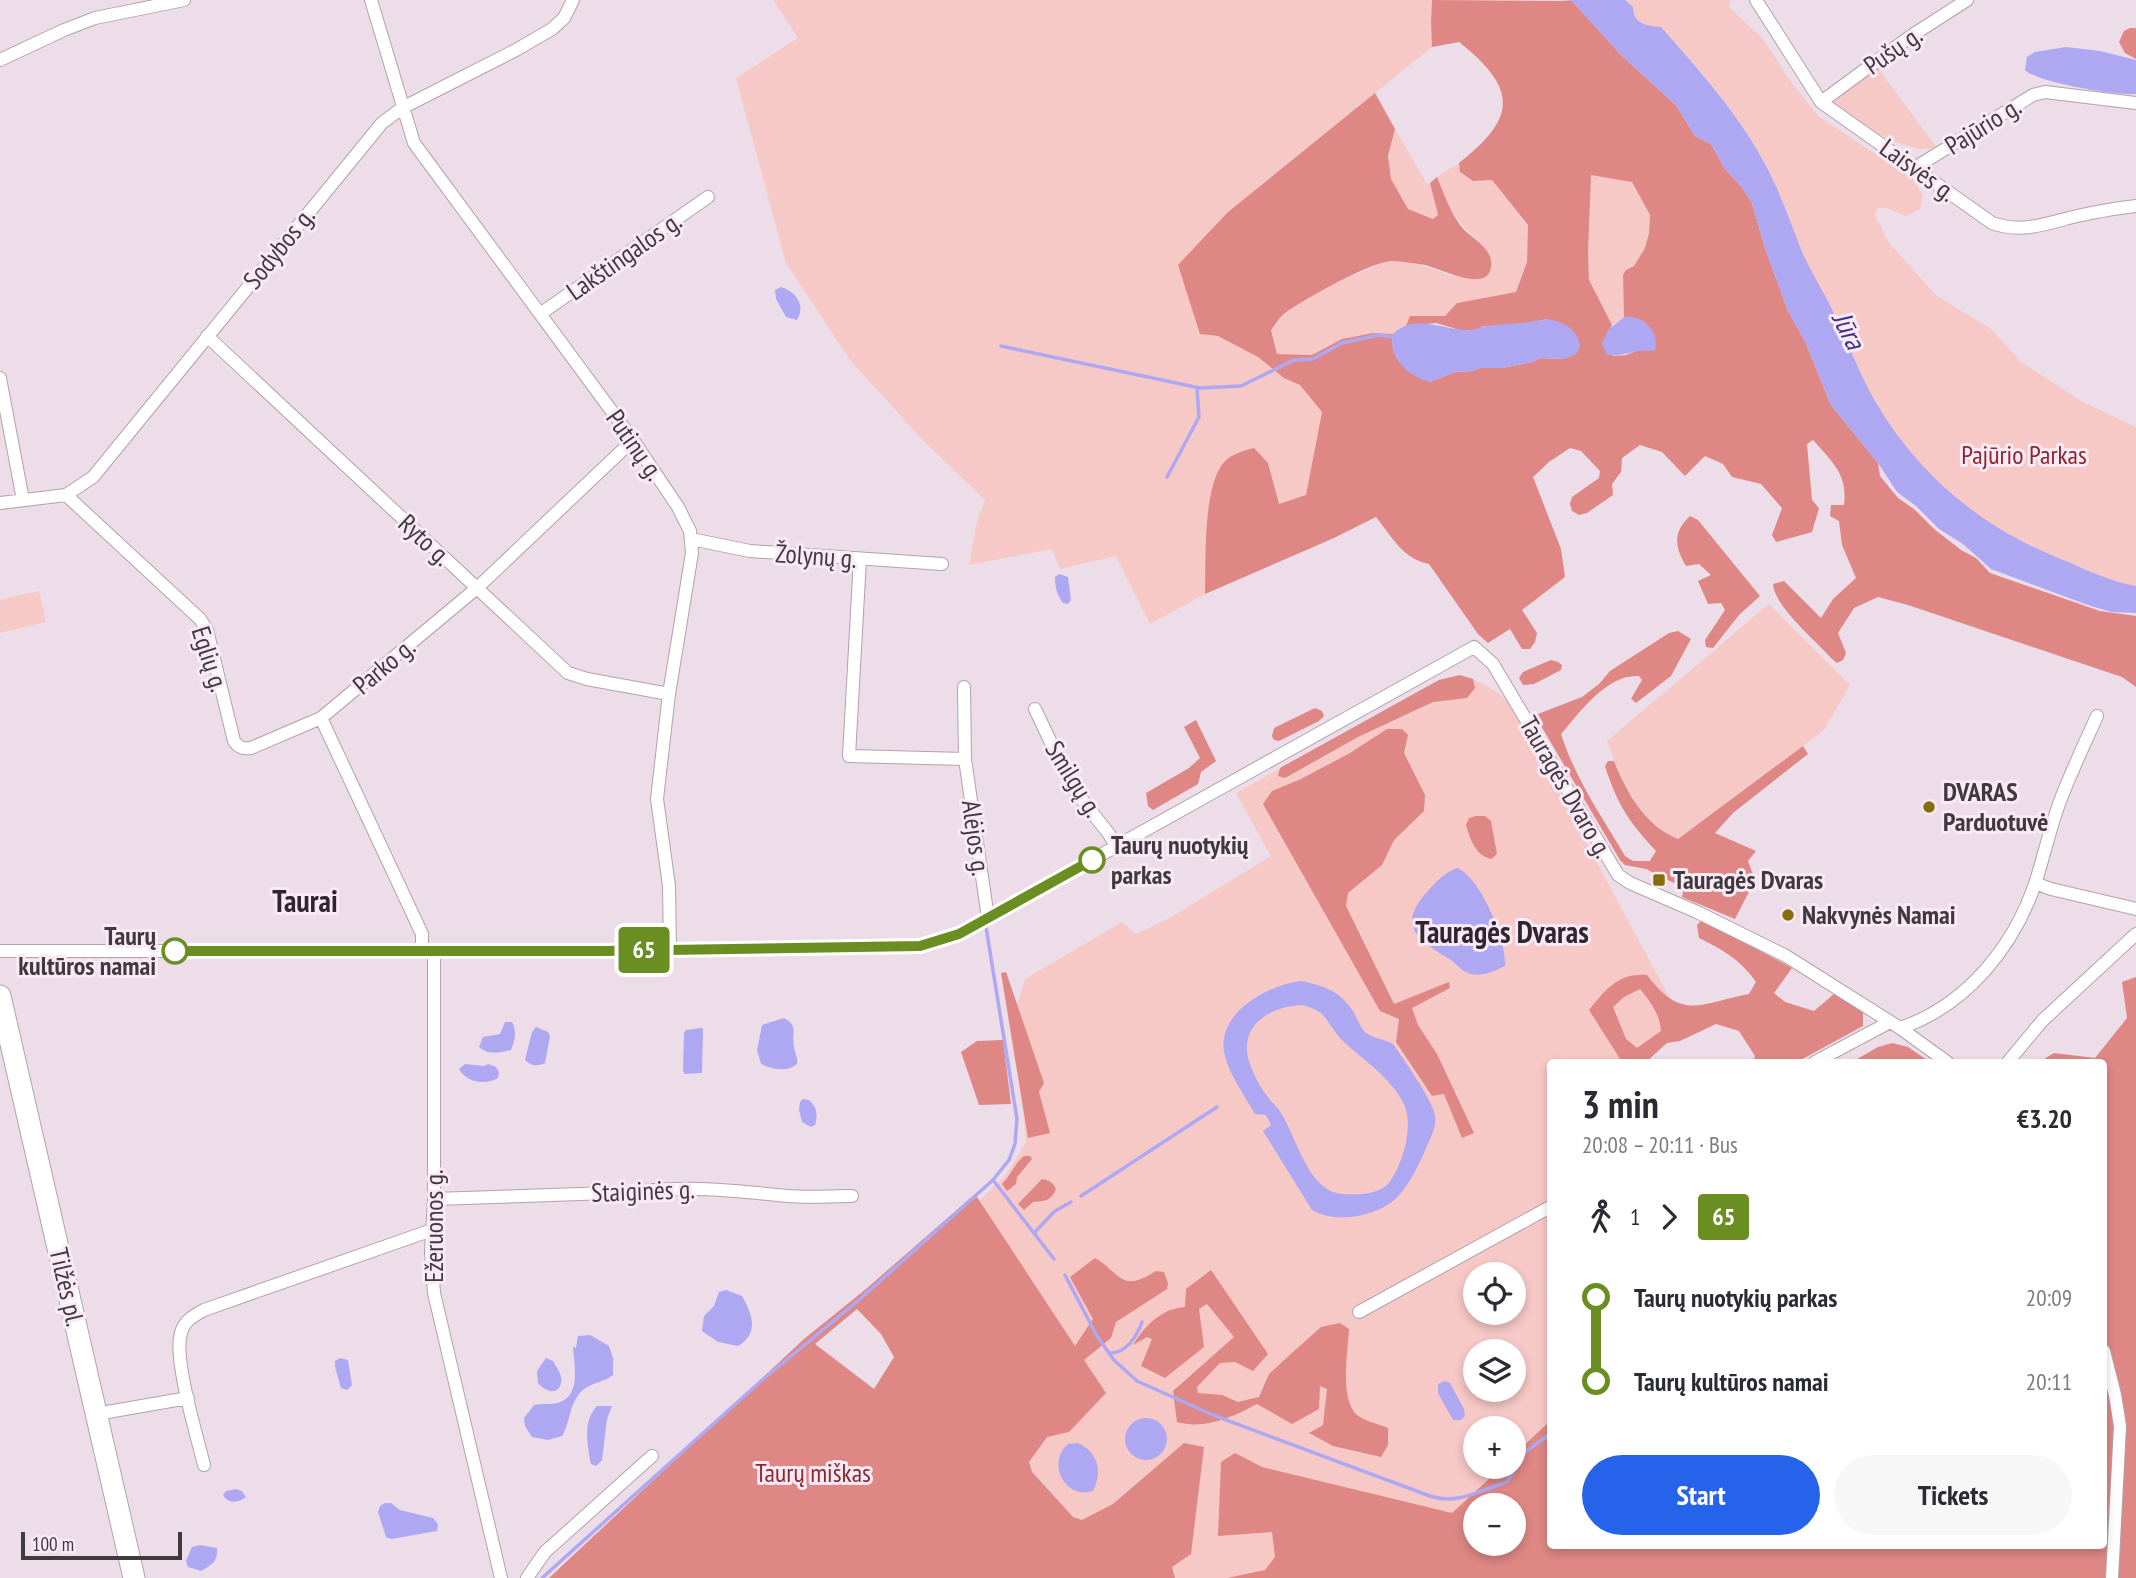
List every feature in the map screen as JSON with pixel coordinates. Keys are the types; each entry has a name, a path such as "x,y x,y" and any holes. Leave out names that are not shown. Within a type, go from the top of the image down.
{"highway":[{"name":"Tilžės pl.","path":"0,996 134,1578"}],"street":[{"path":"0,60 95,18 184,0"},
{"name":"Putinų g.","path":"371,0 409,133 423,158 633,440 685,519 692,553 669,694 657,799 669,886 670,950"},
{"name":"Sodybos g.","path":"0,503 66,495 93,477 382,123 402,108 535,40 564,18 573,0"},
{"name":"Laisvės g.","path":"1756,0 1821,102 1992,223 2010,228 2032,228 2110,209 2136,206"},
{"name":"Pušų g.","path":"1821,102 1911,36 1967,0"},
{"name":"Pajūrio g.","path":"1916,167 2033,95 2045,92 2136,103"},
{"name":"Lakštingalos g.","path":"540,314 708,197"},
{"name":"Ryto g.","path":"207,336 568,673 669,694"},
{"path":"0,378 23,500"},
{"name":"Parko g.","path":"321,718 477,588 633,440"},
{"name":"Eglių g.","path":"66,495 200,619 206,630 237,745 245,749 251,748 321,718"},
{"name":"Žolynų g.","path":"691,539 750,551 942,564"},
{"path":"860,559 849,756 965,759"},
{"name":"Tauragės Dvaro g.","path":"988,918 1474,647 1493,664 1618,875 1786,956 1895,1025"},
{"name":"Alėjos g.","path":"964,687 965,759 988,918"},
{"name":"Smilgų g.","path":"1035,709 1072,787 1110,834 1116,846"},
{"path":"1821,1059 1895,1025 1933,1015 1981,975 2011,934 2035,883 2060,803 2097,716"},
{"path":"321,718 428,950"},
{"path":"2035,883 2136,909"},
{"path":"0,951 670,950 920,946 952,937 988,918"},
{"path":"2010,1059 2042,1021 2136,934"},
{"name":"Ežeruonos g.","path":"428,950 434,1293 501,1578"},
{"path":"1895,1025 1943,1059"},
{"name":"Staiginės g.","path":"434,1199 659,1189 732,1189 790,1196 852,1196"},
{"path":"1359,1312 1547,1209"},
{"path":"204,1465 182,1372 180,1335 190,1317 432,1230"},
{"path":"2107,1363 2120,1426 2112,1578"},
{"path":"96,1414 188,1398"},
{"path":"527,1578 545,1552 652,1456"}],"green space":[{"path":"773,0 1432,0 1432,47 1228,212 1200,334 1218,336 1258,357 1284,378 1300,385 1322,412 1306,495 1279,505 1268,463 1238,452 1222,464 1209,501 1205,594 1150,624 1116,556 1060,569 1052,549 969,565 978,518 985,500 919,436 850,360 786,263 736,78 798,38"},
{"path":"1432,0 1572,1 1622,56 1676,105 1695,136 1711,144 1725,169 1741,186 1752,203 1788,311 1805,341 1831,405 1878,463 1880,476 1898,498 1961,550 1976,558 1990,573 2100,611 2136,616 2136,687 2122,677 1878,597 1854,608 1838,633 1846,653 1843,660 1837,663 1788,613 1775,593 1773,584 1784,581 1821,618 1833,599 1856,578 1842,545 1839,521 1830,516 1831,505 1844,505 1844,485 1837,469 1813,440 1807,444 1812,500 1819,508 1812,532 1776,542 1772,535 1782,508 1761,484 1732,477 1723,464 1705,456 1685,476 1662,452 1640,445 1622,458 1621,472 1612,484 1613,495 1587,513 1579,515 1572,511 1572,497 1599,478 1600,471 1581,451 1570,448 1549,462 1533,477 1561,549 1565,577 1522,610 1537,633 1530,649 1522,649 1510,629 1488,643 1478,634 1429,564 1405,552 1376,517 1205,594 1208,510 1215,478 1221,466 1231,456 1254,448 1268,463 1279,504 1306,495 1322,412 1300,385 1284,378 1258,357 1218,336 1200,334 1178,265 1228,212 1375,93 1395,129 1388,156 1391,179 1408,209 1433,219 1438,215 1430,183 1437,177 1456,220 1489,254 1491,267 1488,275 1472,279 1425,265 1384,262 1355,273 1321,291 1282,316 1271,330 1277,354 1312,355 1342,339 1373,333 1393,334 1392,343 1397,358 1408,369 1430,382 1455,372 1502,368 1540,358 1564,359 1547,319 1518,325 1484,326 1475,330 1460,330 1436,323 1406,326 1410,316 1445,316 1457,303 1516,292 1527,262 1528,225 1492,180 1473,181 1460,172 1459,163 1492,131 1500,117 1503,102 1500,88 1492,74 1459,42 1432,47","holes":["1591,175 1632,182 1650,215 1649,233 1645,248 1634,266 1623,275 1624,317 1645,322 1639,350 1613,356 1602,344 1612,325 1589,280"]},
{"name":"Pajūrio Parkas","path":"1625,0 1731,0 1729,7 1764,40 1789,79 1818,116 1913,179 1923,196 1920,209 1906,216 1886,208 1878,208 1875,215 1889,243 1937,296 1991,329 2020,361 2081,401 2136,427 2136,586 2098,575 2005,532 1954,496 1911,453 1870,393 1839,324 1807,263 1781,198 1744,128 1704,76 1661,27 1638,21 1633,7"},
{"path":"2136,28 2136,59 2125,53 2119,42 2124,31"},
{"path":"1877,67 1936,147 1926,149 1898,143 1867,128 1834,104 1833,100"},
{"path":"1395,129 1427,184 1430,183 1438,216 1433,219 1408,209 1395,188 1389,162"},
{"path":"1459,163 1460,172 1473,181 1492,180 1528,226 1527,262 1516,292 1457,303 1445,316 1411,316 1406,326 1393,334 1373,333 1342,339 1312,355 1277,354 1271,330 1280,319 1302,301 1340,281 1391,261 1431,268 1454,277 1479,241 1453,212 1437,177"},
{"path":"1591,174 1632,182 1650,215 1645,248 1634,266 1623,275 1624,317 1612,325 1589,280"},
{"path":"1690,516 1698,520 1760,596 1739,615 1713,648 1706,647 1705,640 1725,610 1721,603 1708,604 1698,581 1711,575 1699,564 1686,566 1679,553 1678,534"},
{"path":"39,591 46,622 0,633 0,600"},
{"path":"1769,604 1850,685 1824,730 1678,839 1664,832 1642,811 1626,785 1607,741"},
{"path":"1678,631 1691,639 1671,676 1636,703 1631,699 1642,680 1639,676 1616,681 1595,696 1561,734 1590,797 1625,856 1633,861 1650,861 1656,851 1638,831 1619,802 1605,766 1608,761 1614,761 1638,807 1656,826 1678,839 1803,746 1808,754 1733,813 1715,833 1756,851 1748,861 1755,880 1735,919 1682,897 1684,888 1646,869 1625,865 1620,860 1537,719 1538,714 1582,697 1610,671 1669,633"},
{"path":"1551,660 1562,665 1561,670 1534,684 1523,685 1519,678 1523,672"},
{"name":"Taurų nuotykių parkas","path":"1460,675 1495,691 1513,707 1679,1015 1633,1059 1547,1059 1547,1549 1583,1549 1825,1578 1111,1578 993,1448 928,1250 1005,1176 1026,1142 1014,1016 1025,979 1122,922 1136,934 1170,918 1271,856 1236,793 1439,680"},
{"path":"1460,675 1473,679 1475,688 1467,698 1433,702 1358,737 1285,778 1278,776 1280,768 1439,680"},
{"path":"1315,708 1322,711 1324,716 1319,721 1279,741 1274,740 1274,728"},
{"path":"1196,720 1216,761 1201,772 1198,784 1153,810 1148,806 1146,793 1189,768 1200,758 1184,727"},
{"path":"1387,729 1402,729 1408,735 1404,753 1425,795 1424,811 1394,840 1382,865 1348,893 1346,906 1394,1004 1449,982 1450,988 1412,1008 1418,1025 1437,1054 1474,1133 1462,1138 1444,1094 1432,1096 1396,1042 1399,1019 1380,1011 1263,804 1272,791 1350,753"},
{"path":"1485,816 1491,821 1497,854 1491,859 1477,850 1469,836 1466,825 1469,818"},
{"path":"1702,920 1792,968 1774,993 1785,1002 1814,1011 1834,994 1863,1012 1863,1026 1802,1059 1754,1059 1755,1056 1739,1031 1716,1024 1680,1041 1667,1043 1649,1059 1620,1059 1589,1010 1607,989 1620,980 1647,975 1659,990 1671,999 1693,1006 1749,994 1756,982 1744,967 1716,946 1699,938 1697,925","holes":["1640,989 1657,1014 1661,1031 1637,1048 1626,1039 1613,1007 1624,997"]},
{"path":"1006,972 1044,1083 1039,1092 1050,1133 1028,1138 1001,973"},
{"path":"2136,977 2136,1578 1227,1578 1265,1570 1275,1557 1272,1532 1218,1536 1221,1462 1235,1453 1262,1467 1452,1513 1463,1503 1463,1556 1526,1556 1526,1493 1474,1493 1489,1479 1526,1479 1526,1444 1547,1424 1547,1549 2107,1549 2107,1059 2044,1059 2054,1053 2095,1058 2127,1018 2122,982"},
{"path":"1003,1040 1011,1104 979,1105 961,1052 977,1041"},
{"path":"1892,1043 1908,1047 1926,1059 1857,1059 1878,1047"},
{"path":"1024,1156 1030,1156 1032,1159 1017,1177 1016,1184 1007,1191 1002,1184"},
{"path":"1042,1179 1052,1183 1056,1189 1054,1193 1047,1200 1033,1202 1024,1210 1018,1204"},
{"name":"Taurų miškas","path":"975,1194 1075,1346 1093,1319 1070,1277 1095,1258 1128,1281 1144,1278 1156,1271 1164,1272 1167,1289 1116,1322 1111,1338 1084,1360 1106,1393 1069,1432 1047,1437 1029,1462 1032,1472 1073,1517 1082,1520 1113,1504 1184,1443 1204,1447 1191,1554 1172,1567 1175,1578 549,1578 804,1339","holes":["857,1309 881,1334 894,1357 874,1389 815,1344"]},
{"path":"1211,1270 1268,1354 1253,1371 1235,1362 1220,1363 1197,1387 1198,1393 1222,1395 1238,1402 1259,1397 1269,1374 1293,1352 1321,1327 1340,1323 1349,1329 1346,1387 1351,1408 1360,1417 1388,1428 1388,1445 1381,1457 1333,1446 1309,1433 1323,1425 1327,1389 1320,1386 1319,1409 1292,1424 1257,1404 1228,1418 1208,1423 1177,1422 1173,1391 1234,1337 1207,1304 1199,1309 1204,1347 1165,1378 1141,1366 1152,1339 1147,1337 1133,1345 1154,1320 1168,1311 1185,1307 1186,1289"}],"shaded area":[{"path":"1560,0 1625,0 1633,7 1638,21 1661,27 1718,93 1744,128 1766,166 1803,254 1875,401 1911,453 1954,496 2005,532 2098,575 2136,586 2136,613 2111,612 1991,569 1897,492 1878,463 1831,405 1805,341 1788,311 1752,203 1741,186 1725,169 1711,144 1695,136 1676,105 1622,56 1572,1"},
{"path":"2066,47 2100,51 2136,60 2136,94 2078,87 2044,79 2025,70 2027,57 2035,52"},
{"path":"781,287 791,292 800,304 797,320 786,317 776,299 775,290"},
{"path":"1624,317 1638,319 1648,326 1655,337 1655,350 1607,355 1602,344 1608,330"},
{"path":"1547,319 1564,324 1573,331 1580,347 1576,354 1564,359 1540,358 1502,368 1455,372 1430,382 1407,371 1401,365 1392,343 1393,334 1411,324 1472,330"},
{"path":"1059,574 1068,577 1071,600 1068,604 1063,603 1057,591 1055,577"},
{"path":"1457,868 1475,883 1483,896 1502,942 1505,966 1487,973 1477,975 1464,971 1421,939 1412,923 1418,903 1438,881"},
{"path":"1301,981 1329,989 1340,996 1364,1031 1394,1045 1433,1108 1434,1129 1411,1178 1393,1201 1371,1212 1359,1216 1334,1217 1312,1210 1263,1131 1271,1125 1266,1115 1255,1114 1227,1063 1224,1041 1227,1027 1235,1015 1259,995","holes":["1303,1005 1322,1014 1342,1040 1385,1078 1404,1104 1408,1123 1405,1145 1398,1167 1383,1188 1360,1194 1342,1194 1330,1191 1320,1184 1305,1162 1280,1111 1263,1091 1252,1069 1247,1043 1250,1032 1257,1023 1277,1010"]},
{"path":"784,1018 793,1027 797,1064 788,1069 779,1069 761,1064 757,1050 762,1025"},
{"path":"505,1022 512,1022 515,1029 511,1050 490,1052 479,1047 483,1037 500,1034"},
{"path":"536,1027 548,1032 550,1036 545,1063 539,1065 525,1060 532,1032"},
{"path":"701,1028 702,1073 685,1074 684,1033 686,1030"},
{"path":"465,1064 488,1064 496,1067 498,1078 487,1082 471,1080 459,1069"},
{"path":"803,1099 809,1100 816,1111 815,1125 811,1127 802,1122 799,1110"},
{"path":"726,1290 742,1296 751,1317 749,1336 738,1346 718,1342 702,1331 704,1316 714,1306 719,1292"},
{"path":"590,1335 609,1346 613,1358 613,1375 587,1387 578,1395 562,1436 548,1440 532,1437 525,1426 524,1418 534,1405 557,1403 570,1394 575,1380 573,1347 576,1348 578,1336"},
{"path":"340,1358 348,1360 352,1385 347,1390 341,1388 335,1367 335,1361"},
{"path":"546,1358 553,1361 561,1378 559,1387 554,1391 543,1388 538,1383 537,1371"},
{"path":"1445,1381 1450,1383 1464,1409 1465,1416 1461,1420 1453,1420 1438,1393 1438,1384"},
{"path":"597,1406 612,1406 607,1419 602,1460 596,1466 591,1464 587,1432 590,1418"},
{"path":"1146,1418 1161,1424 1167,1439 1161,1454 1146,1460 1131,1454 1125,1439 1131,1424"},
{"path":"1078,1443 1090,1452 1097,1463 1098,1477 1093,1491 1074,1490 1067,1485 1059,1470 1062,1452 1068,1444"},
{"path":"226,1491 242,1491 246,1497 233,1502 223,1495"},
{"path":"391,1503 400,1510 433,1518 438,1524 437,1531 391,1539 386,1537 378,1512 380,1506"},
{"path":"200,1545 217,1548 214,1562 201,1571 188,1567 186,1561 192,1547"}],"waterway":[{"path":"1001,346 1200,388 1241,386 1294,360 1313,359 1342,343 1379,335 1392,337"},
{"path":"1167,477 1199,417 1197,388"},
{"path":"542,1578 761,1381 860,1299 993,1180 1009,1160 1015,1144 1017,1119 986,927"},
{"path":"1081,1196 1217,1107"},
{"path":"993,1180 1054,1259"},
{"path":"1035,1232 1055,1211 1071,1202"},
{"path":"1065,1275 1097,1336 1114,1360 1137,1381 1213,1415 1430,1496 1458,1498 1508,1481 1522,1454 1547,1436"},
{"path":"1109,1353 1121,1351 1126,1347 1142,1322"}],"bus line":[{"name":"65","path":"175,951 604,951 920,946 934,944 959,934 1092,860"}],"place":[{"name":"DVARAS Parduotuvė","path":"1929,807"},
{"name":"Taurų nuotykių parkas","path":"1092,860"},
{"name":"Tauragės Dvaras","path":"1659,880"},
{"name":"Nakvynės Namai","path":"1788,915"},
{"name":"Taurų kultūros namai","path":"175,951"}],"district":[{"name":"Taurai","path":"305,902"},
{"name":"Tauragės Dvaras","path":"1502,933"}],"water label":[{"name":"Jūra","path":"1849,330"}]}
